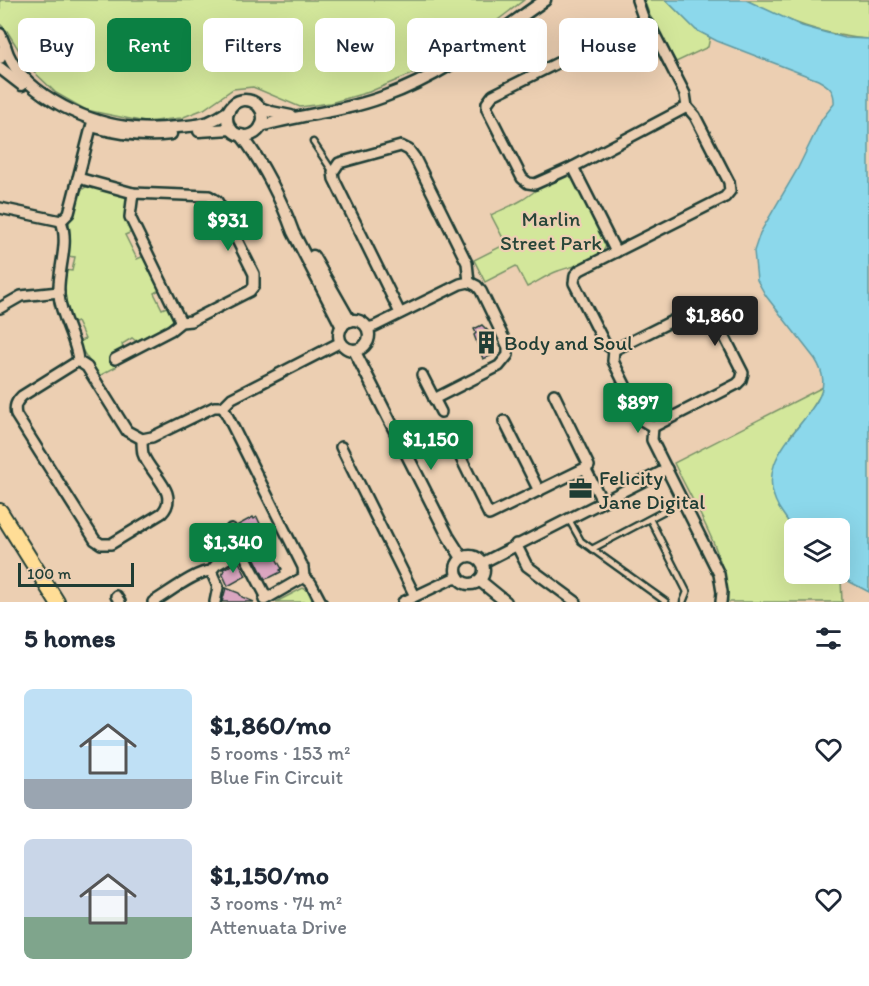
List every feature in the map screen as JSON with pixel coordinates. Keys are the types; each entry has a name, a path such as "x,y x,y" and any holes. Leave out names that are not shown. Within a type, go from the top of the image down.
{"main road":[{"path":"0,511 57,602"}],"street":[{"path":"0,68 56,110 119,134 156,136 231,129 247,136 259,129 297,117 356,106 384,97 422,80 453,63 545,0"},
{"path":"637,0 643,18"},
{"path":"0,34 9,60 20,74 57,103 92,123 166,128 208,123 230,111"},
{"path":"614,350 605,344 599,334 574,283 575,275 580,270 725,197 729,191 729,182 695,116 687,107 685,94 658,41"},
{"path":"0,58 5,46"},
{"path":"559,62 493,95 487,103 487,109 522,178 528,183 535,184 573,167 687,107"},
{"path":"231,129 228,121 230,111 235,104 245,100 271,112 297,117"},
{"path":"260,108 263,117 259,129 260,163"},
{"path":"61,221 69,213 92,123"},
{"path":"241,135 260,163 293,232 346,324"},
{"path":"400,313 334,179 333,172 339,163 394,147 401,146 409,150 467,263 469,282"},
{"path":"573,167 616,252"},
{"path":"78,178 133,193 209,196 217,201 254,274 254,286 250,291 191,321 181,322 171,330 115,358"},
{"path":"133,193 130,217 181,322"},
{"path":"0,208 61,221"},
{"path":"61,221 66,233 59,292 68,331 77,351 78,362"},
{"path":"367,328 460,284 469,282 477,286 508,347 508,355 499,366 434,399"},
{"path":"0,308 21,296 59,292"},
{"path":"614,350 700,307 706,308 712,312 743,373 737,384 653,427"},
{"path":"360,322 367,328 368,339 358,349 348,349 341,342 339,337 346,324 360,322"},
{"path":"223,407 232,398 341,342"},
{"path":"358,349 379,398 448,536 462,558"},
{"path":"614,350 613,361 643,421 653,427"},
{"path":"78,362 22,396 14,408 16,415 95,540 101,544 111,544 162,513 167,507 169,498 144,457 142,439"},
{"path":"78,362 87,367 127,431 142,439 152,437 214,406 223,407"},
{"path":"422,375 441,412"},
{"path":"455,446 489,515 589,466 554,394"},
{"path":"223,407 303,567 303,577"},
{"path":"504,421 538,491"},
{"path":"653,427 652,440 719,574 721,602"},
{"path":"341,447 415,596"},
{"path":"585,468 602,501"},
{"path":"482,563 666,469"},
{"path":"231,529 265,600 303,577"},
{"path":"516,544 527,566 576,602"},
{"path":"153,602 198,575 211,571 216,565 242,550"},
{"path":"471,556 482,563 484,571 479,580 469,584 458,576 457,564 462,558 471,556"},
{"path":"211,571 218,587 218,594 214,602"},
{"path":"403,602 458,576"},
{"path":"303,577 311,583 321,602"},
{"path":"479,580 506,602"}],"lane":[{"path":"313,142 333,172"},
{"path":"592,549 666,510"},
{"path":"568,518 580,541 666,602"},
{"path":"650,519 687,592 683,602"}],"green space":[{"path":"0,0 524,0 500,18 407,18 407,72 416,72 369,92 330,103 300,107 253,87 233,89 204,109 181,118 145,122 86,110 56,93 34,72 95,72 95,18 18,18 18,49 0,24"},
{"path":"644,0 666,0 696,30 710,37 708,47 676,62 658,30 658,18 650,16"},
{"path":"746,0 869,0 869,39 821,31 776,15"},
{"name":"Marlin Street Park","path":"568,175 573,178 606,244 604,250 594,259 554,273 527,287 516,266 485,282 474,260 506,244 491,215 522,200 549,181"},
{"path":"89,185 123,193 126,197 126,218 132,232 125,235 137,259 144,256 161,289 154,293 162,309 169,306 174,319 171,325 136,341 132,338 122,344 123,349 111,355 116,367 99,376 78,342 85,339 77,322 71,324 64,284 64,270 72,271 75,257 66,256 70,235 69,221 74,214 80,191"},
{"path":"823,387 808,415 790,436 778,506 786,518 784,518 784,584 841,584 842,602 728,602 722,566 716,548 674,463"},
{"path":"303,588 308,591 313,602 276,602"}],"water":[{"path":"666,0 746,0 802,26 845,38 869,39 869,592 850,582 850,518 786,518 773,492 771,478 774,464 789,438 817,401 823,380 815,359 766,296 757,280 754,251 760,233 797,170 822,119 834,104 832,92 818,80 717,41 696,30"}],"building":[{"name":"Body and Soul","path":"482,325 496,345 492,347 495,354 483,359 474,335 476,333 474,329"},
{"path":"253,517 254,519 257,517 262,528 260,530 282,569 281,572 265,579 238,525"},
{"path":"239,562 246,576 228,586 222,573 223,569"},
{"path":"226,588 239,593 242,597 254,602 222,602"}],"place":[{"name":"Body and Soul","path":"486,342"},
{"name":"Felicity Jane Digital","path":"581,489"}]}
